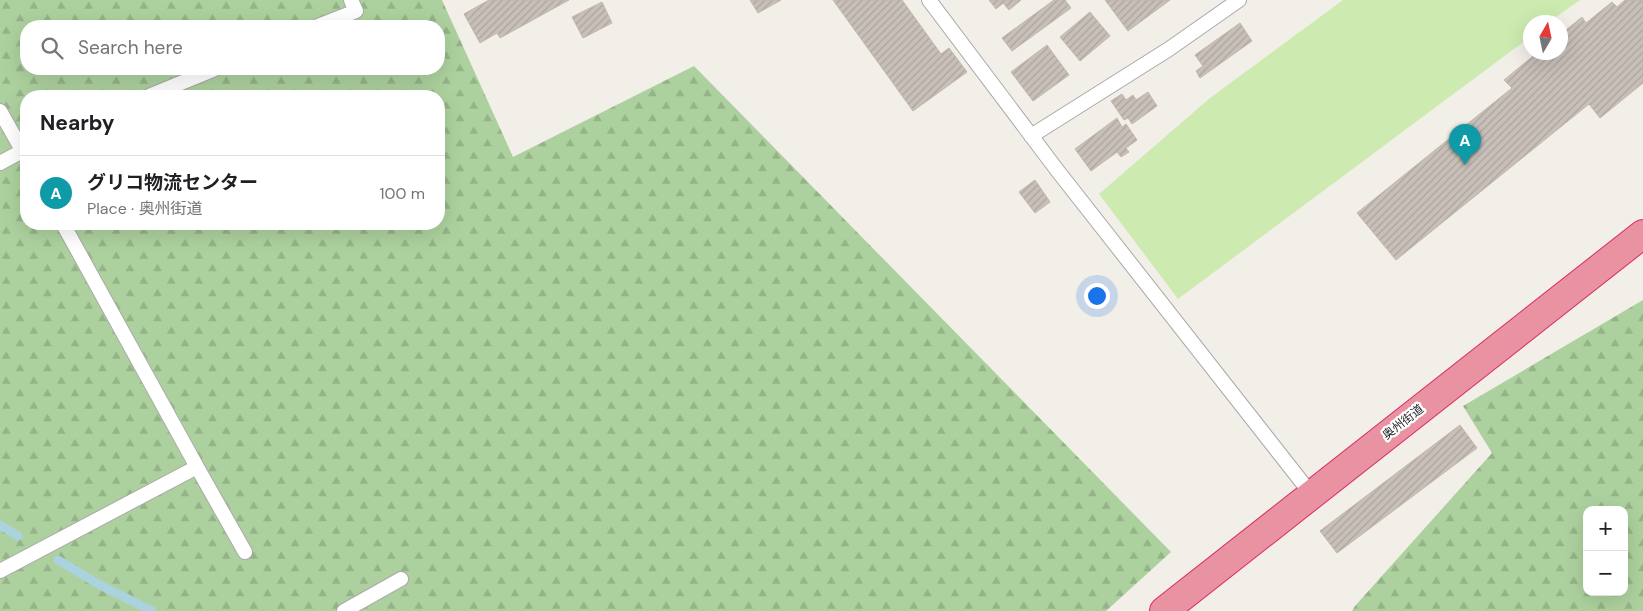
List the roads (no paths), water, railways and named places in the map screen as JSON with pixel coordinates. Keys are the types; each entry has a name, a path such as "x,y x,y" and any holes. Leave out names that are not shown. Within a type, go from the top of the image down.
{"highway":[{"name":"奥州街道","path":"1164,611 1643,234"}],"lane":[{"path":"333,20 356,11 351,0"},
{"path":"929,0 1032,136 1312,495"},
{"path":"1032,136 1170,49 1239,0"},
{"path":"164,90 200,75"},
{"path":"0,111 20,144"},
{"path":"0,163 20,154"},
{"path":"66,230 245,552"},
{"path":"0,571 197,467"},
{"path":"344,611 401,579"}],"waterway":[{"path":"0,525 18,536"},
{"path":"58,560 100,585 152,611"}],"place":[{"name":"グリコ物流センター","path":"1465,165"}]}
